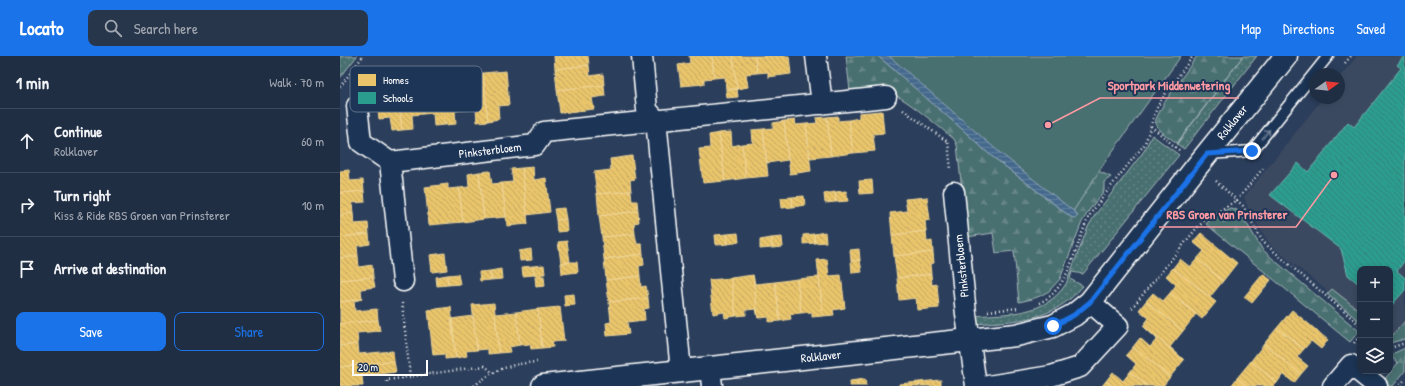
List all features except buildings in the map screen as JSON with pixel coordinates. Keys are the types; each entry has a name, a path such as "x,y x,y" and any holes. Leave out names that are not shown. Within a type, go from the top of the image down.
{"street":[{"path":"642,56 647,110 656,120 681,371"},
{"path":"816,56 822,104"},
{"name":"Rolklaver","path":"543,386 681,371 711,377 969,340 1016,336 1053,326 1074,315 1090,302 1202,159 1286,56"},
{"name":"Pinksterbloem","path":"390,162 535,145 544,132 886,97"},
{"path":"358,112 361,142 390,162 403,281"},
{"name":"Pinksterbloem","path":"954,192 969,340 976,386"},
{"path":"988,386 1051,376 1080,367 1118,326 1090,302"},
{"path":"1334,386 1351,365 1377,386"}],"lane":[{"path":"1202,159 1252,151 1328,56"}],"path":[{"path":"355,66 362,56"},
{"path":"340,87 350,73"},
{"path":"886,97 948,142 954,192"},
{"path":"1151,126 1202,159 1243,206 1263,242 1357,322"},
{"path":"1118,326 1196,229"},
{"path":"403,281 402,305 410,376"},
{"path":"1393,347 1405,344"},
{"path":"387,386 387,380 485,366 493,373"},
{"path":"1400,386 1405,379"}],"shaded area":[{"path":"878,56 889,56 999,152 1078,216 1074,218 1071,217 989,154"},
{"path":"1357,56 1405,56 1405,321 1393,335 1393,266 1357,266 1357,315 1270,245 1249,210 1244,197 1318,104 1345,104 1345,71"}],"green space":[{"path":"340,56 357,56 340,78"},
{"path":"846,56 878,56 989,154 1071,217 1076,217 1078,215 999,152 889,56 936,56 984,90 1009,111 1026,130 1045,146 1111,177 1104,182 1104,191 1082,222 1060,279 1049,291 1032,299 1019,302 1014,251 996,253 993,233 967,237 957,145 954,139 907,102 887,91 878,88 868,88 850,91"},
{"path":"884,56 1181,56 1107,159 1072,213 924,91"},
{"path":"1197,56 1243,56 1177,143 1161,131 1156,125 1155,121 1164,103"},
{"path":"1243,56 1257,56 1184,149 1177,144"},
{"path":"1152,135 1179,155 1083,274 1072,272 1070,279 1083,286 1059,307 1047,313 1021,320 976,324 975,316 1025,311 1048,302 1057,294 1066,284 1088,227 1095,215 1144,151"},
{"path":"1230,208 1240,212 1262,249 1357,329 1357,333 1350,342 1206,224 1214,216"},
{"path":"1332,289 1357,309 1357,319 1327,294"},
{"path":"1405,321 1405,339 1393,342 1393,335"},
{"path":"1405,348 1405,371 1393,386 1379,386 1389,374 1393,374 1393,369 1398,363 1393,359 1393,354"}],"place":[{"name":"Sportpark Middenwetering","path":"1048,125"},
{"name":"RBS Groen van Prinsterer","path":"1334,175"}],"route":[{"path":"1053,326 1074,315 1090,302 1207,154 1252,151"}]}
